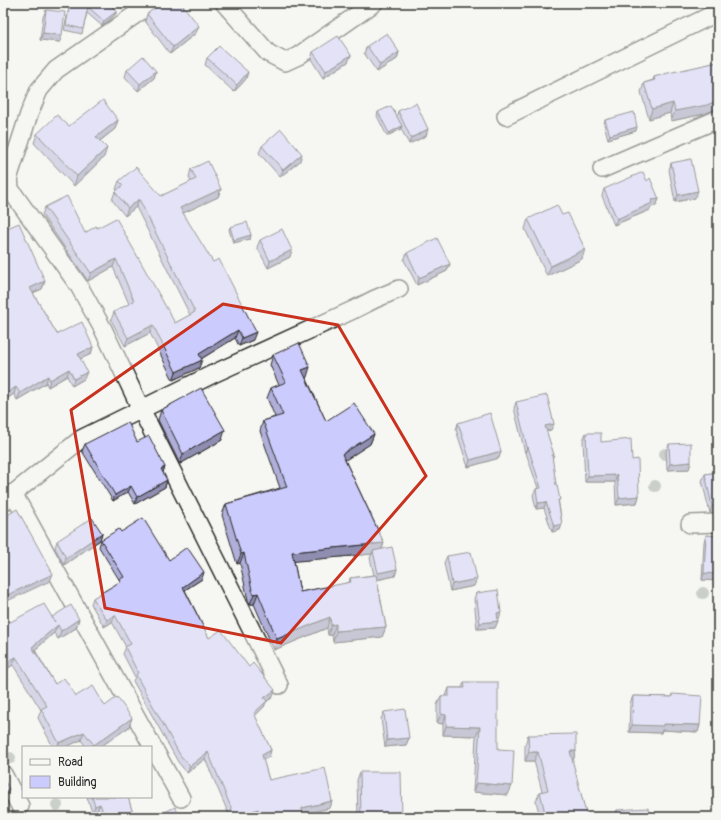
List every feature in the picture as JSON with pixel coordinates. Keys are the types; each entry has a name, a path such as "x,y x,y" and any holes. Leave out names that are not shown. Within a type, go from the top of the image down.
{"street":[{"path":"152,3 56,70 39,90 29,114 9,176 10,189 79,286 103,329 279,685"},
{"path":"224,3 268,53 285,62 298,56 374,3"},
{"path":"506,116 718,12"},
{"path":"602,168 718,119"},
{"path":"151,746 8,497 81,439 141,408 213,374 399,289"},
{"path":"690,524 718,524"},
{"path":"152,748 181,798"},
{"path":"3,774 20,806"}],"highlighted area":[{"path":"223,304 338,325 426,476 281,643 105,608 71,410"}],"building":[{"path":"70,3 108,3 117,11 104,21 88,7 83,29 66,25"},
{"path":"161,3 181,3 199,26 173,47 147,14"},
{"path":"46,10 65,12 62,35 43,33"},
{"path":"387,33 399,52 380,65 367,46"},
{"path":"338,36 351,55 326,71 313,52"},
{"path":"219,46 248,72 237,85 207,58"},
{"path":"143,56 156,71 140,84 127,70"},
{"path":"718,62 718,100 707,105 675,111 673,103 652,109 644,83 655,80 654,77 668,73"},
{"path":"3,78 6,81 3,85"},
{"path":"103,100 118,120 96,137 107,148 77,176 37,134 57,115 69,126"},
{"path":"416,103 428,129 411,138 398,111"},
{"path":"391,106 402,126 389,133 378,112"},
{"path":"634,112 637,127 610,135 605,120"},
{"path":"281,129 302,154 283,170 262,146"},
{"path":"691,159 698,191 678,195 671,163"},
{"path":"208,161 221,189 180,208 213,262 219,259 256,332 242,338 238,330 199,354 202,360 176,372 153,325 128,338 114,312 134,301 116,259 91,273 45,207 67,196 85,233 96,226 97,228 116,218 175,323 195,312 139,199 128,208 115,192 123,185 119,181 136,167 161,196 196,179 191,169"},
{"path":"643,172 647,181 650,178 659,199 651,200 652,203 617,219 604,189"},
{"path":"557,205 562,215 568,213 585,249 551,266 528,219"},
{"path":"247,222 251,235 234,240 230,227"},
{"path":"19,223 45,281 30,288 57,334 82,322 93,347 78,354 87,372 74,379 69,369 50,380 48,376 20,393 16,387 3,396 3,230"},
{"path":"282,229 292,250 270,261 260,240"},
{"path":"437,238 450,264 419,278 407,253"},
{"path":"299,343 310,367 302,370 326,421 354,403 374,434 342,454 384,543 292,552 300,592 351,582 350,578 376,575 386,627 336,631 336,624 331,625 330,617 277,639 258,593 254,594 252,590 244,553 241,554 226,504 287,487 263,421 283,415 271,388 286,382 273,355"},
{"path":"201,388 225,430 183,454 161,410"},
{"path":"547,395 554,424 545,426 554,455 552,455 556,485 560,500 558,500 562,524 554,526 546,502 538,503 536,489 541,488 527,447 516,402"},
{"path":"490,413 501,451 470,460 458,423"},
{"path":"128,422 137,442 149,436 165,467 161,469 167,480 137,497 131,486 115,495 85,444"},
{"path":"586,433 601,433 601,442 631,439 632,460 638,459 639,496 619,498 617,475 588,476"},
{"path":"691,443 691,462 670,464 669,444"},
{"path":"718,472 718,507 712,506 705,474"},
{"path":"17,509 53,574 3,597 3,518"},
{"path":"92,518 102,533 66,558 57,541"},
{"path":"143,518 169,560 187,547 204,572 183,587 209,638 221,630 249,667 253,663 275,690 264,698 267,701 254,713 271,750 262,755 269,780 325,768 332,801 302,808 303,817 273,817 272,813 260,816 258,809 235,817 208,752 190,766 180,755 136,675 138,673 125,647 131,644 115,615 107,620 93,598 121,581 120,579 124,577 101,540 119,529 121,532"},
{"path":"717,530 718,574 704,573 706,535 717,536"},
{"path":"392,547 397,569 378,573 373,551"},
{"path":"471,552 477,579 452,584 447,556"},
{"path":"498,590 501,612 497,613 498,621 480,623 476,593"},
{"path":"44,604 55,622 52,617 71,605 79,619 61,631 58,625 32,647 55,684 64,678 76,696 93,686 105,706 117,697 132,718 94,745 84,732 59,743 41,709 47,706 16,657 3,664 3,626"},
{"path":"464,682 498,682 498,749 514,750 512,786 476,783 480,727 446,726 446,715 441,714 441,696 449,696 449,688 465,688"},
{"path":"672,694 702,696 700,725 632,725 633,696 672,697"},
{"path":"405,709 409,738 387,740 384,712"},
{"path":"576,734 576,751 570,751 587,817 546,817 540,792 548,790 538,752 529,752 528,735"},
{"path":"360,772 401,772 402,817 361,817"},
{"path":"3,778 9,789 3,791"},
{"path":"92,798 128,798 134,817 105,817 100,804 95,806"},
{"path":"175,807 180,817 155,817"},
{"path":"648,808 649,817 617,817 617,810"}]}
